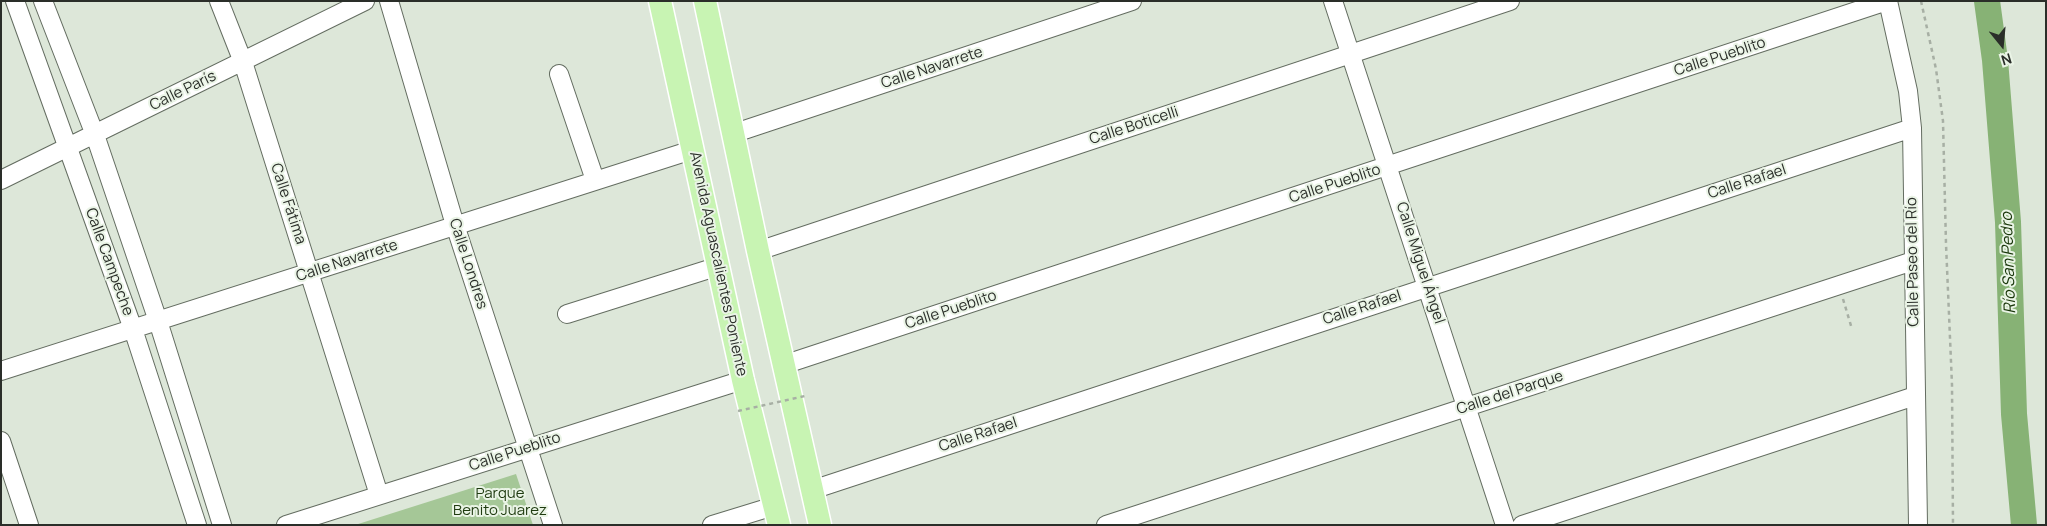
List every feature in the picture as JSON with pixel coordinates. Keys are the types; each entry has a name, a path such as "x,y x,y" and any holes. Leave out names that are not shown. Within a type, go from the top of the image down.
{"main road":[{"name":"Avenida Aguascalientes Poniente","path":"660,1 743,380 777,515"},
{"path":"705,1 732,134 820,525"}],"street":[{"name":"Calle Campeche","path":"15,1 133,329 197,525"},
{"name":"Calle Campeche","path":"44,1 95,135 158,321 222,525"},
{"name":"Calle Fátima","path":"219,1 243,62 379,495"},
{"name":"Calle París","path":"1,180 365,1"},
{"name":"Calle Londres","path":"389,1 455,225 553,525"},
{"name":"Calle Navarrete","path":"732,134 1132,1"},
{"name":"Calle Miguel Ángel","path":"1333,1 1505,525"},
{"name":"Calle Boticelli","path":"758,251 1510,1"},
{"name":"Calle Paseo del Río","path":"1888,1 1908,91 1912,128 1918,525"},
{"name":"Calle Pueblito","path":"783,365 1888,1"},
{"path":"559,74 595,180"},
{"name":"Calle Rafael","path":"812,490 1912,128"},
{"name":"Calle Navarrete","path":"1,371 692,150"},
{"name":"Calle del Parque","path":"1106,525 1913,261"},
{"path":"567,314 719,266"},
{"name":"Calle Pueblito","path":"286,525 743,380"},
{"path":"1522,525 1915,396"},
{"path":"1,441 29,525"},
{"path":"712,525 777,515"}],"path":[{"path":"1921,1 1936,69 1943,122 1952,385 1952,525"},
{"path":"1839,285 1852,329"},
{"path":"738,411 805,396"}],"green space":[{"name":"Parque Benito Juarez","path":"516,474 533,525 355,525"}],"waterway":[{"name":"Río San Pedro","path":"1987,1 1995,60 2008,222 2014,414 2024,525"}]}
